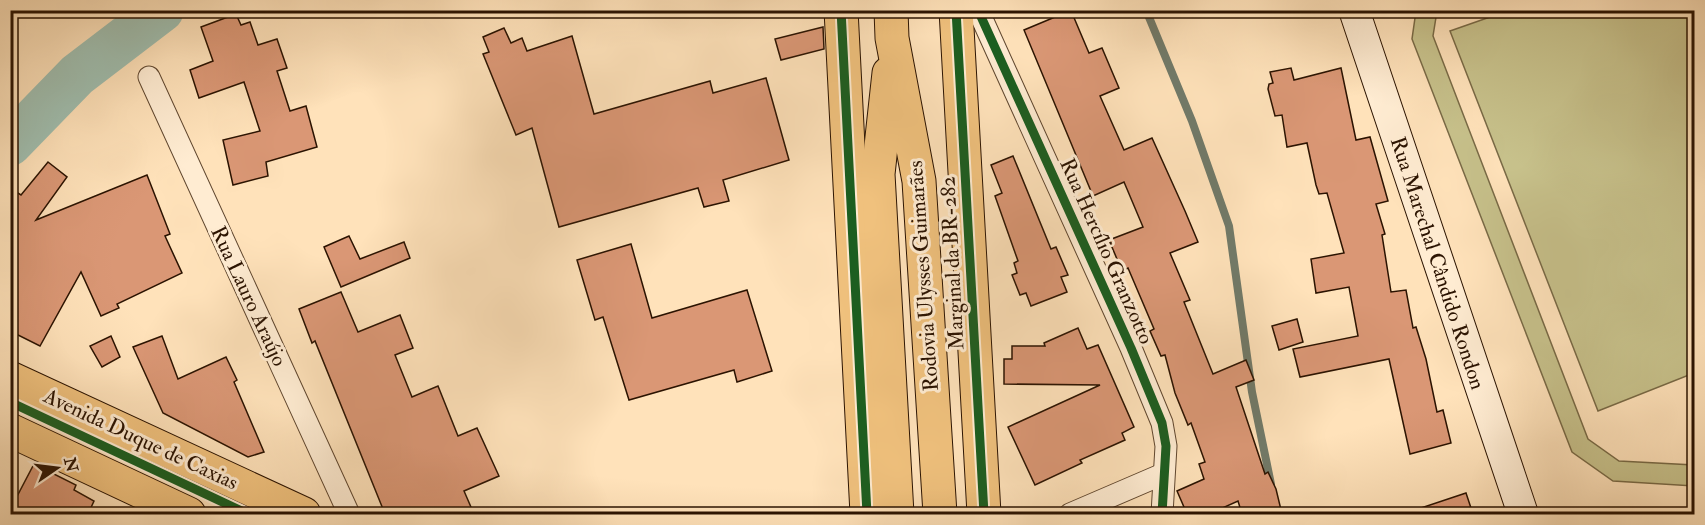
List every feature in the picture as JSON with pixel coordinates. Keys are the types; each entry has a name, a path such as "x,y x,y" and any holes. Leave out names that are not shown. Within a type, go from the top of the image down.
{"main road":[{"path":"841,10 867,514"},
{"name":"Marginal da BR-282","path":"956,10 984,514"},
{"name":"Rodovia Ulysses Guimarães","path":"892,24 878,174 897,514"},
{"name":"Rodovia Ulysses Guimarães","path":"892,24 919,181 940,514"},
{"name":"Avenida Duque de Caxias","path":"10,378 304,514"},
{"path":"10,430 189,514"}],"street":[{"name":"Rua Hercílio Granzotto","path":"978,10 1162,423 1166,446 1162,514"},
{"name":"Rua Marechal Cândido Rondon","path":"1354,10 1523,514"},
{"name":"Rua Lauro Araújo","path":"149,77 349,514"},
{"path":"1070,514 1163,474"}],"shaded area":[{"path":"1510,10 1694,11 1694,373 1598,411 1450,31"},
{"path":"1416,11 1437,11 1433,36 1588,439 1619,461 1694,465 1694,486 1613,481 1572,452 1412,39"}],"building":[{"path":"1067,12 1068,15 1072,13 1089,53 1102,48 1119,88 1100,96 1124,150 1152,138 1185,211 1198,242 1170,253 1190,300 1184,302 1213,374 1246,360 1254,380 1236,387 1265,474 1268,472 1276,489 1282,514 1242,514 1238,501 1209,514 1187,514 1177,491 1204,479 1199,464 1205,462 1191,423 1188,425 1175,393 1165,355 1161,356 1150,331 1154,329 1128,268 1122,271 1109,240 1143,227 1124,182 1093,196 1024,30"},
{"path":"236,14 241,25 250,22 258,45 277,39 287,68 277,71 290,111 306,106 317,147 266,162 268,176 233,185 223,140 260,131 244,82 199,98 190,70 213,61 201,27"},
{"path":"823,27 824,49 781,60 775,39"},
{"path":"504,28 511,43 522,38 527,51 572,36 594,114 710,81 713,93 766,78 789,160 723,180 729,201 704,207 698,188 559,227 532,128 516,135 483,54 489,52 483,37"},
{"path":"1291,68 1294,80 1341,68 1356,140 1370,137 1388,201 1376,204 1385,234 1382,235 1391,292 1406,290 1413,328 1416,327 1426,359 1437,412 1443,410 1451,443 1410,454 1389,359 1300,377 1293,349 1358,336 1349,287 1316,293 1311,259 1344,253 1327,193 1319,194 1307,143 1287,147 1282,115 1275,116 1268,89 1269,84 1273,83 1270,72"},
{"path":"1013,156 1051,249 1056,247 1068,275 1061,277 1067,292 1031,306 1026,293 1020,295 1012,275 1017,273 1014,263 1018,261 995,196 1002,193 991,165"},
{"path":"48,162 67,177 36,220 147,175 170,234 165,236 182,273 117,304 119,308 101,316 81,272 40,346 10,331 10,188 21,195"},
{"path":"349,236 360,259 404,242 410,258 341,287 324,247"},
{"path":"631,244 652,318 747,290 772,371 737,382 734,370 629,400 603,317 595,320 577,260"},
{"path":"341,292 358,332 400,315 413,348 395,355 412,397 438,386 458,436 477,428 499,476 464,491 474,514 385,514 315,341 312,343 299,309"},
{"path":"1297,319 1303,342 1279,350 1272,326"},
{"path":"1078,328 1087,349 1098,345 1134,427 1122,433 1125,440 1080,460 1082,463 1035,485 1008,427 1100,385 1004,384 1004,359 1012,359 1012,346 1045,346 1044,343"},
{"path":"111,336 120,357 102,367 90,346"},
{"path":"162,336 178,379 226,357 237,380 234,382 264,452 248,457 163,413 133,347"},
{"path":"34,464 76,485 74,490 94,501 88,514 29,514 12,506"},
{"path":"1466,493 1473,514 1413,514 1412,511"}],"waterway":[{"path":"10,144 77,75 162,10"},
{"path":"1146,10 1192,121 1229,226 1252,392 1271,484"}],"cycle path":[{"path":"841,10 867,514"},
{"path":"956,10 984,514"},
{"path":"978,10 1131,348 1162,423 1166,446 1162,514"},
{"path":"10,402 248,514"}]}
